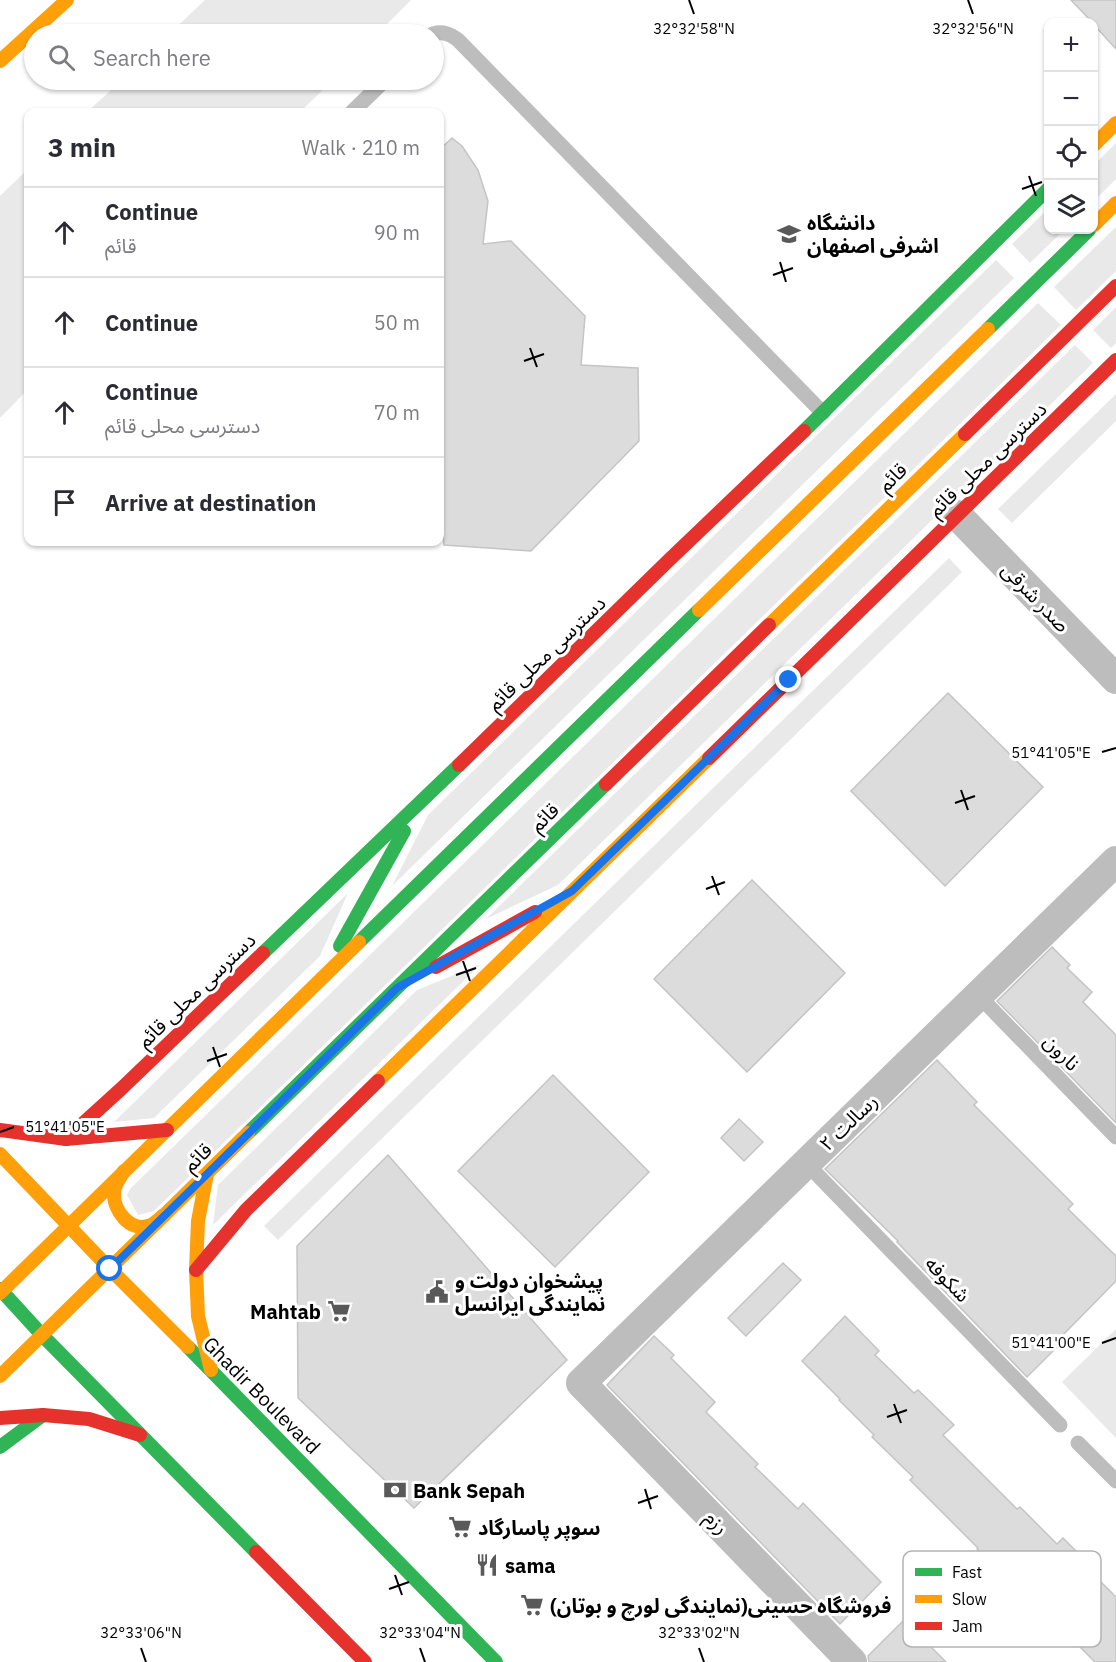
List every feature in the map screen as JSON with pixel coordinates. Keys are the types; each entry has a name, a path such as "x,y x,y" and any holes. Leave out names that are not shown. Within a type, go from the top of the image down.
{"main road":[{"path":"41,24 67,0"},
{"path":"0,61 24,39"},
{"path":"1098,141 1116,123"},
{"name":"دسترسی محلی قائم","path":"66,1139 420,803 659,569 823,413 1044,193"},
{"path":"1098,221 1116,203"},
{"name":"قائم","path":"1,1291 1085,234"},
{"name":"قائم","path":"0,1376 1116,286"},
{"name":"دسترسی محلی قائم","path":"196,1270 246,1210 1116,360"},
{"path":"323,977 420,803"},
{"path":"397,988 572,891"},
{"path":"0,1130 66,1139 167,1130"},
{"name":"Ghadir Boulevard","path":"0,1154 496,1662"},
{"path":"124,1171 117,1181 114,1192 115,1203 120,1214 128,1222 146,1227 164,1215"},
{"path":"207,1174 198,1221 196,1270 198,1316 211,1370"},
{"path":"1,1291 365,1662"},
{"path":"0,1355 2,1359 0,1370"},
{"path":"0,1418 43,1415 89,1419 144,1436"},
{"path":"0,1447 43,1415"}],"street":[{"name":"صدر شرقی","path":"957,515 1116,679"},
{"name":"رسالت ۲","path":"581,1383 1116,861"},
{"name":"رزم","path":"581,1383 852,1662"}],"lane":[{"path":"444,33 450,34 458,40 823,413"},
{"path":"356,108 375,90"},
{"name":"نارون","path":"978,995 1116,1137"},
{"name":"شکوفه","path":"806,1163 1060,1425"},
{"path":"1078,1443 1116,1481"}],"shaded area":[{"path":"205,0 411,0 387,24 180,24"},
{"path":"111,90 323,90 304,108 91,108"},
{"path":"1116,143 1116,179 1098,197 1098,180 1098,161"},
{"path":"24,173 24,393 0,418 0,196"},
{"path":"1044,213 1044,234 1060,234 1030,263 1012,244"},
{"path":"1116,227 1116,271 1076,310 1054,287"},
{"path":"996,260 1014,278 392,886 428,815"},
{"path":"1038,303 1061,325 154,1211 138,1215 127,1195 131,1188"},
{"path":"1116,307 1116,343 1111,348 1093,330"},
{"path":"1075,345 1093,363 558,885 486,919"},
{"path":"1116,394 1116,421 1012,523 998,509"},
{"path":"949,558 962,572 278,1240 264,1226"},
{"path":"348,893 320,956 154,1118 114,1122"},
{"path":"481,964 213,1225 218,1185 417,990"},
{"path":"1116,1329 1116,1438 1062,1382"}],"building":[{"path":"1071,0 1116,0 1116,49 1098,29 1098,18 1088,18"},
{"path":"452,138 462,146 478,170 488,201 483,244 511,241 585,316 581,365 638,368 639,441 531,551 444,545 444,145"},
{"path":"948,693 1043,787 945,886 851,791"},
{"path":"752,880 845,973 747,1072 654,979"},
{"path":"1052,947 1070,965 1067,968 1092,992 1083,1002 1116,1035 1116,1123 997,1001"},
{"path":"937,1060 977,1102 974,1105 1073,1204 1068,1209 1116,1256 1116,1281 1062,1336 1065,1339 1027,1377 898,1241 825,1169"},
{"path":"553,1075 649,1172 555,1267 458,1171"},
{"path":"739,1119 763,1142 744,1161 721,1138"},
{"path":"388,1155 567,1360 414,1508 298,1398 297,1246"},
{"path":"783,1263 801,1280 746,1336 728,1318"},
{"path":"845,1316 879,1351 875,1355 914,1393 918,1390 954,1425 943,1435 1017,1509 1020,1507 1057,1544 1063,1538 1076,1551 979,1551 910,1480 913,1477 872,1437 874,1435 802,1361"},
{"path":"654,1336 674,1355 671,1358 715,1402 706,1412 758,1464 755,1467 798,1509 803,1503 881,1582 840,1624 607,1385"},
{"path":"1101,1582 1116,1597 1116,1662 1095,1662 1080,1647 1101,1647"},
{"path":"903,1621 903,1647 931,1647 946,1662 869,1662 868,1656"}],"traffic: fast":[{"path":"804,431 1044,193"},
{"path":"988,329 1085,234"},
{"path":"359,942 699,610"},
{"path":"263,953 459,765"},
{"path":"248,1133 606,784"},
{"path":"340,946 404,831"},
{"path":"0,1289 42,1335 256,1552"},
{"path":"188,1347 496,1662"},
{"path":"0,1447 43,1415"}],"traffic: slow":[{"path":"41,24 67,0"},
{"path":"0,61 24,39"},
{"path":"1098,141 1116,123"},
{"path":"1098,221 1116,203"},
{"path":"699,610 988,329"},
{"path":"769,625 965,434"},
{"path":"378,1081 709,758"},
{"path":"0,1293 359,942"},
{"path":"0,1376 248,1133"},
{"path":"0,1154 188,1347"},
{"path":"124,1171 116,1184 114,1193 116,1206 124,1218 129,1223 141,1227 152,1224 164,1215"},
{"path":"207,1174 198,1221 196,1270 198,1316 211,1370"}],"traffic: jam":[{"path":"965,434 1116,286"},
{"path":"709,758 1116,360"},
{"path":"459,765 804,431"},
{"path":"606,784 769,625"},
{"path":"436,967 535,912"},
{"path":"66,1139 263,953"},
{"path":"196,1270 246,1210 378,1081"},
{"path":"0,1130 66,1139 167,1130"},
{"path":"0,1418 43,1415 89,1419 140,1435"},
{"path":"256,1552 365,1662"}],"place":[{"name":"دانشگاه اشرفی اصفهان","path":"789,234"},
{"name":"پیشخوان دولت و نمایندگی ایرانسل","path":"437,1292"},
{"name":"Mahtab","path":"339,1311"},
{"name":"Bank Sepah","path":"395,1490"},
{"name":"سوپر پاسارگاد","path":"460,1527"},
{"name":"sama","path":"487,1565"},
{"name":"فروشگاه حسینی(نمایندگی لورچ و بوتان)","path":"532,1605"}],"route":[{"path":"110,1269 397,988 572,891 789,680"}]}
